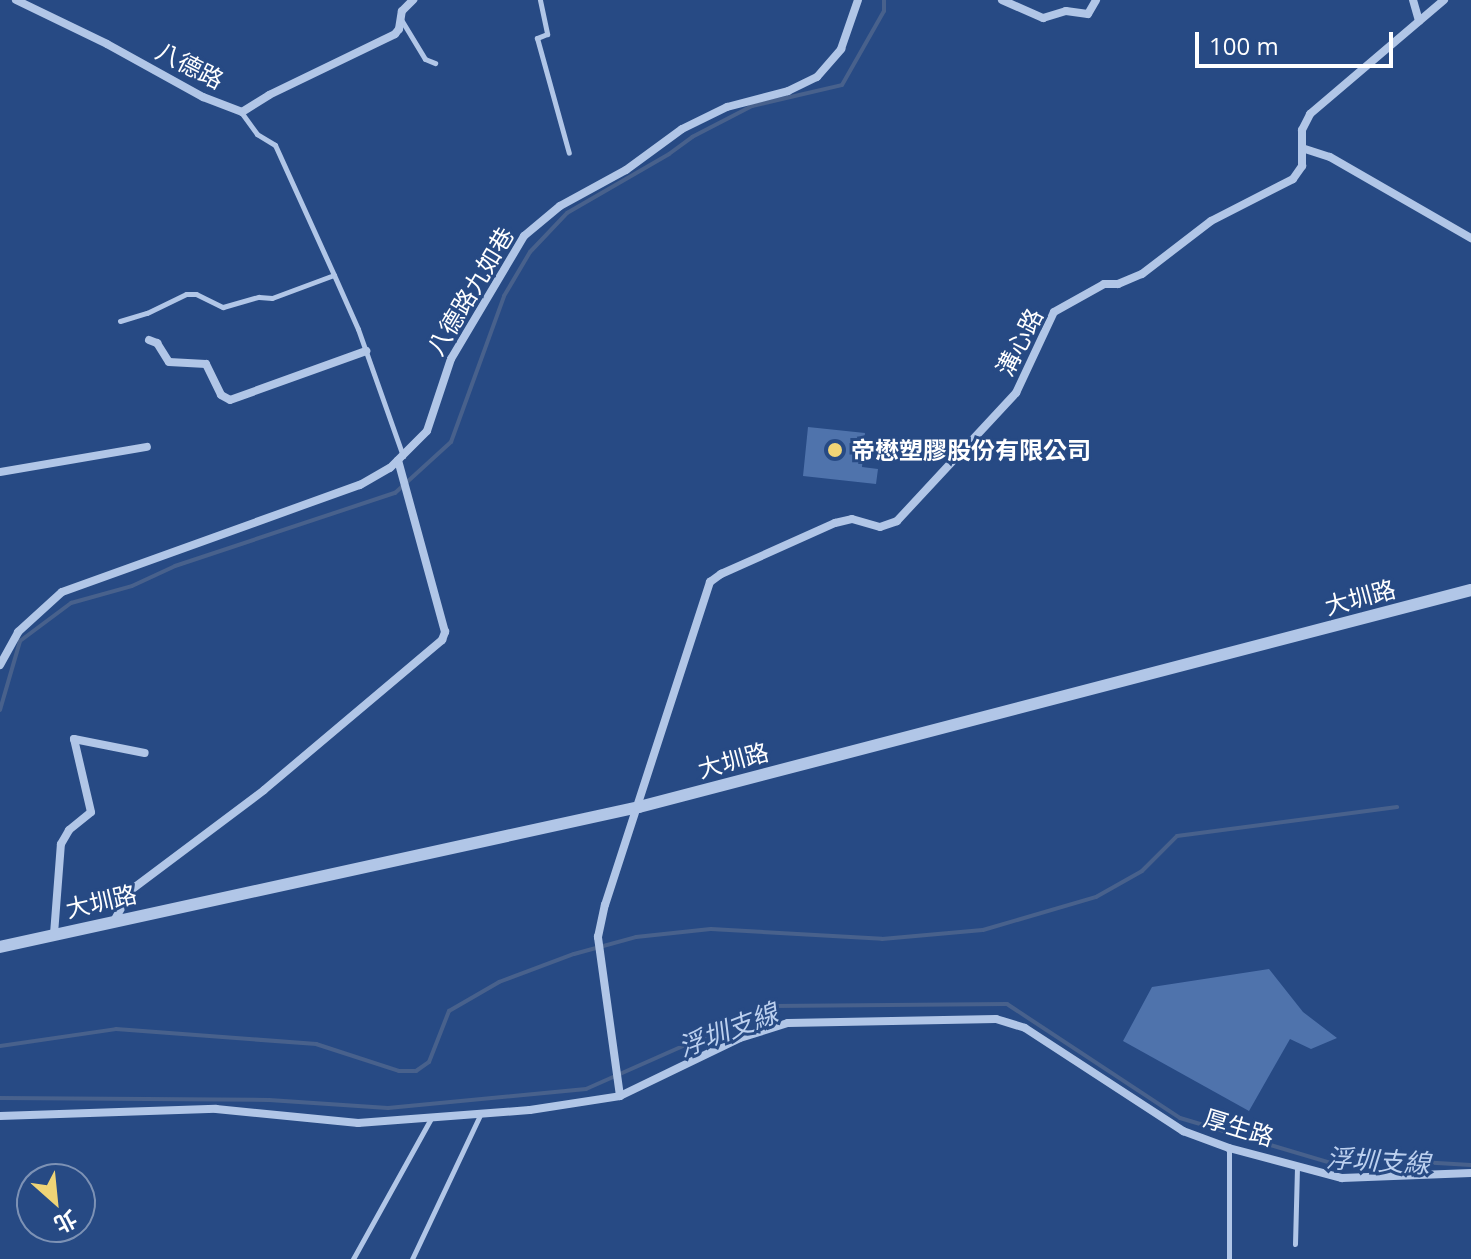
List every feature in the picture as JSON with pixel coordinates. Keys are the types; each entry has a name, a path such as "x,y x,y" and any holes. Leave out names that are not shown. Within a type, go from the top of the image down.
{"street":[{"name":"八德路","path":"16,0 34,4 203,97 242,112 269,95 395,34 402,11 413,0"},
{"name":"八德路九如巷","path":"0,665 18,632 62,592 360,485 401,458 427,431 451,359 524,236 560,206 626,170 682,129 727,107 788,91 817,77 841,49 858,0"},
{"path":"1002,0 1043,18 1066,11 1088,14 1096,0"},
{"path":"1413,0 1419,21"},
{"name":"溝心路","path":"620,1096 598,941 605,905 639,807 704,595 715,578 845,520 880,527 897,521 1016,393 1054,312 1104,284 1118,284 1142,274 1211,221 1293,179 1301,170 1305,149 1302,130 1310,114 1444,0"},
{"path":"1305,149 1330,157 1471,238"},
{"path":"149,340 157,343 169,362 206,364 221,395 230,400 366,351"},
{"path":"0,472 147,447"},
{"path":"114,921 131,890 264,790 442,640 445,632 400,477 401,458"},
{"name":"大圳路","path":"0,947 639,807 1471,590"},
{"path":"54,934 61,844 69,830 91,812 74,739 145,753"},
{"name":"厚生路","path":"620,1096 740,1038 788,1023 986,1019 1025,1028 1172,1124 1229,1148 1349,1178 1471,1173"},
{"path":"0,1116 216,1109 358,1123 480,1114 620,1096"}],"lane":[{"path":"540,0 547,34 537,38 569,153"},
{"path":"401,20 425,59 435,63"},
{"path":"242,112 257,134 275,145 366,351 401,458"},
{"path":"120,321 147,313 186,294 196,294 223,307 259,297 272,298 334,275"},
{"path":"412,1259 480,1114"},
{"path":"353,1259 432,1118"},
{"path":"1229,1148 1229,1259"},
{"path":"1295,1244 1297,1164"}],"building":[{"name":"帝懋塑膠股份有限公司","path":"808,427 865,433 862,467 878,469 876,484 803,476"},
{"path":"1269,969 1303,1012 1337,1038 1311,1049 1290,1039 1249,1111 1123,1041 1152,987"}],"waterway":[{"path":"0,710 20,641 71,603 132,586 175,566 395,493 451,442 504,296 530,252 567,213 669,154 692,137 752,106 842,85 884,11 884,0"},
{"path":"0,1046 116,1029 316,1044 399,1071 416,1071 429,1062 449,1011 499,982 574,954 636,937 711,929 882,939 983,930 1096,897 1142,871 1177,836 1397,807"},
{"name":"浮圳支線","path":"0,1098 269,1100 388,1108 586,1089 773,1006 1007,1004 1180,1118 1331,1163 1386,1160 1471,1165"}],"place":[{"name":"帝懋塑膠股份有限公司","path":"835,450"}]}
